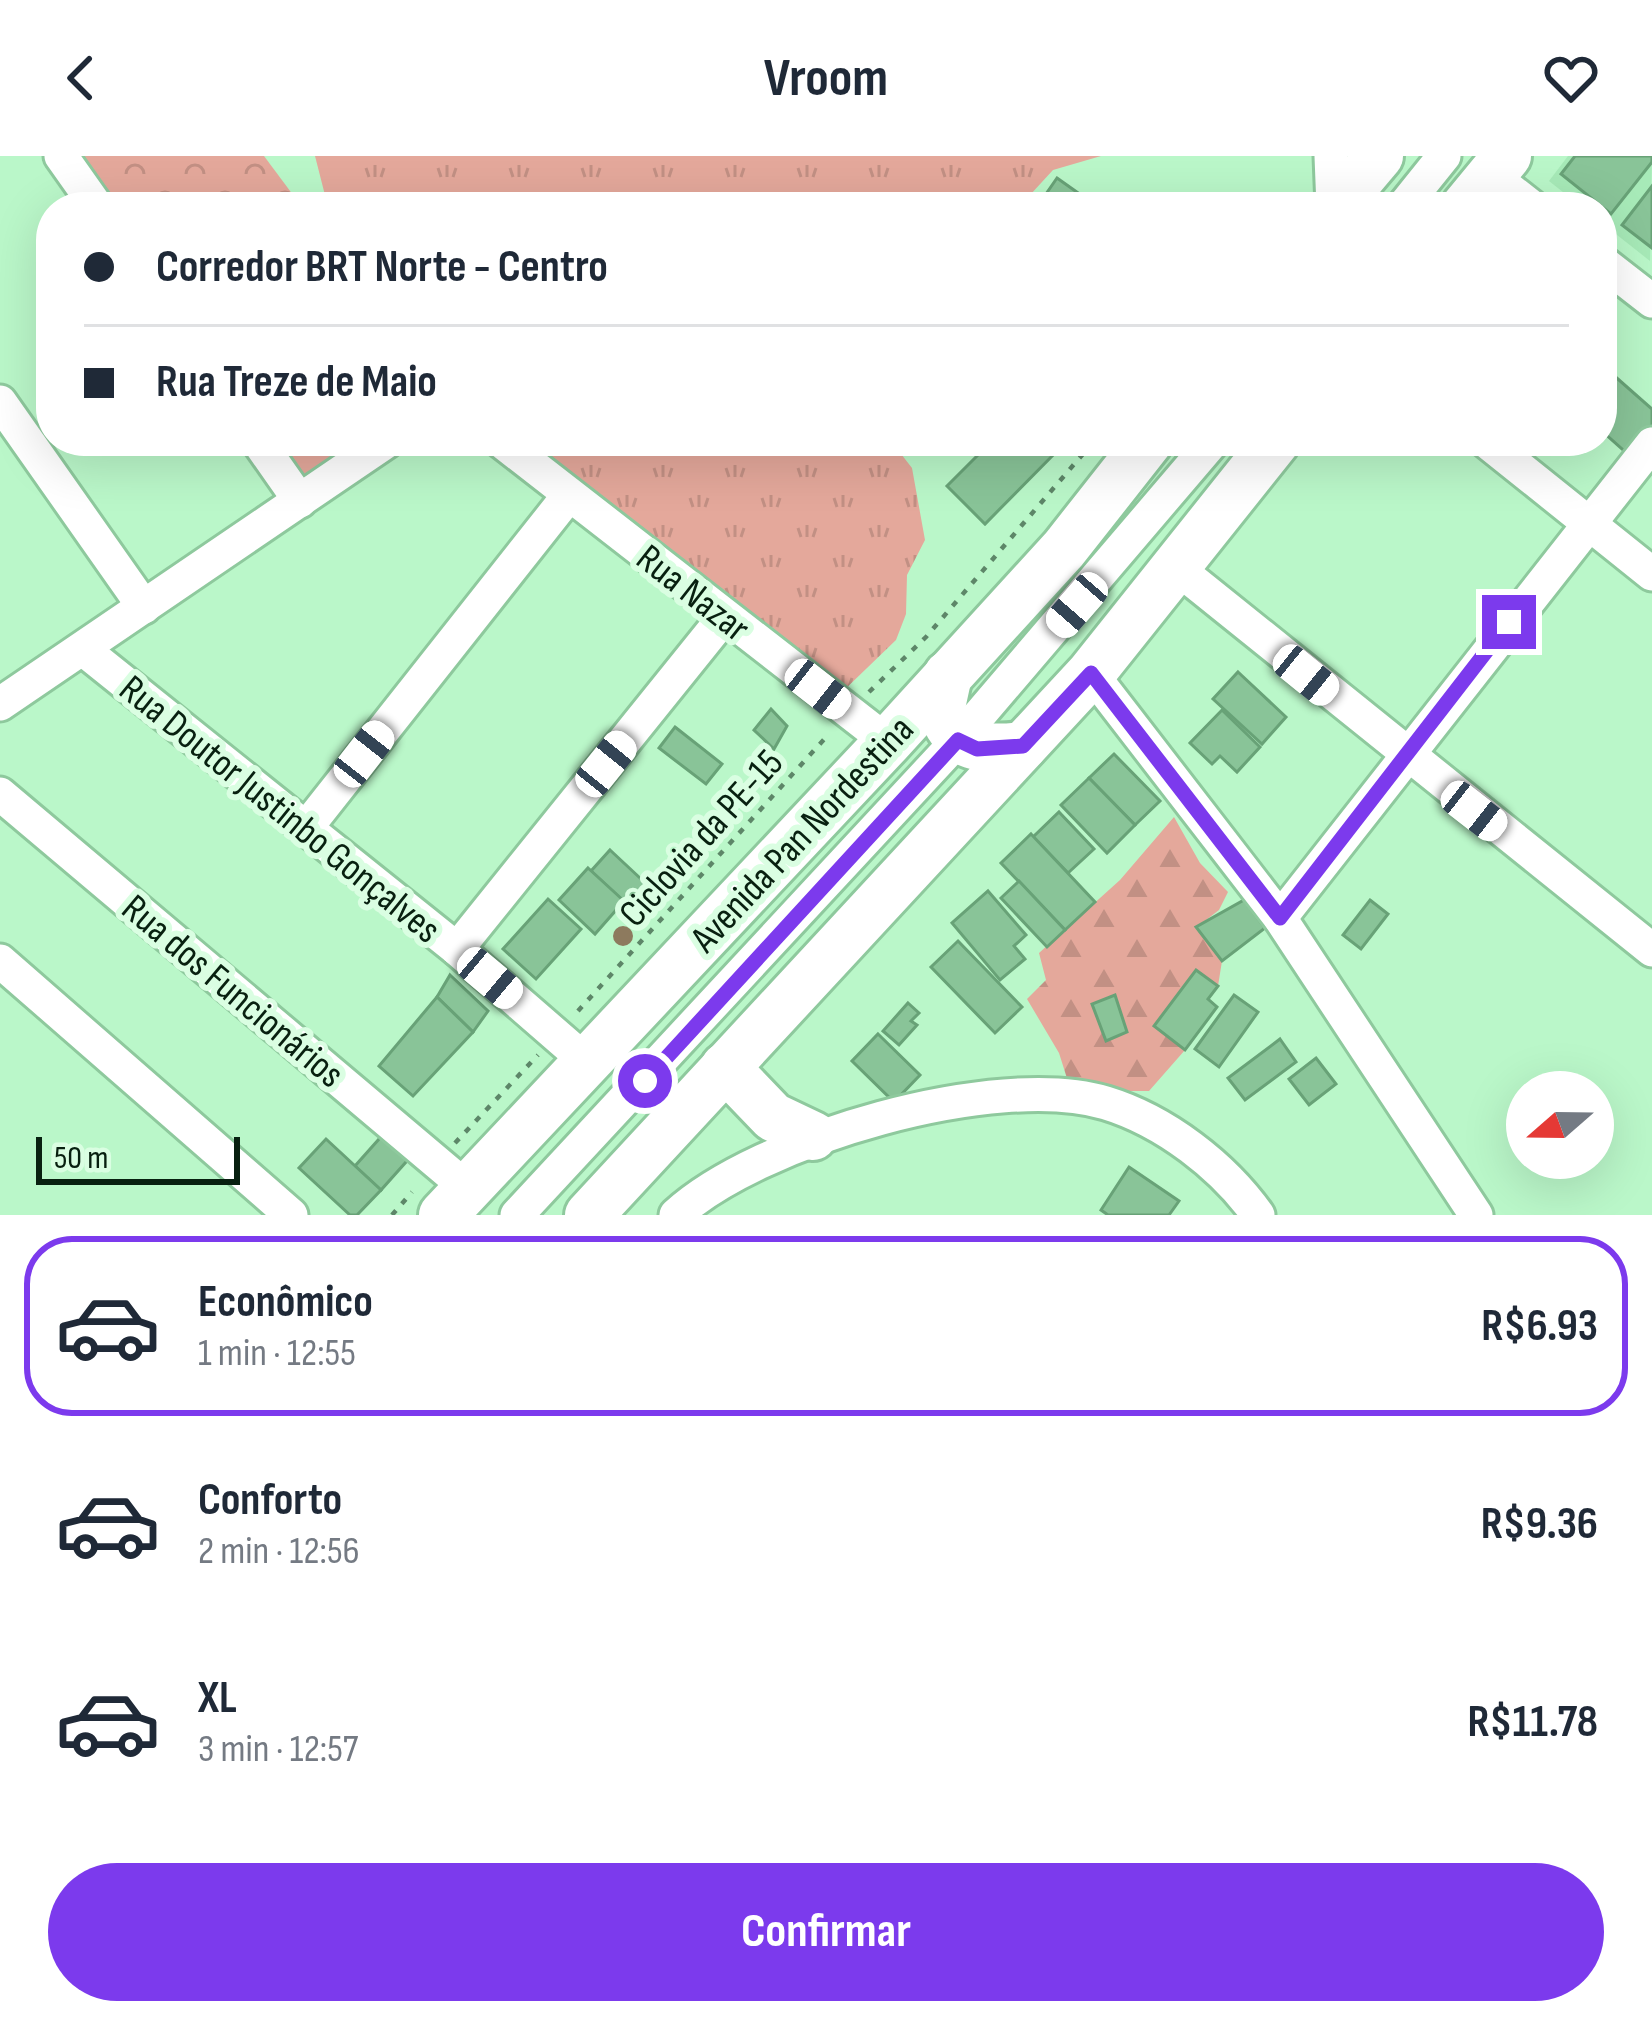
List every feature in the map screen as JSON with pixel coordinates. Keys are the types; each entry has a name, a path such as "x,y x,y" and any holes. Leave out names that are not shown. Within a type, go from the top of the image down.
{"highway":[{"path":"1347,192 1379,156"},
{"name":"Avenida Pan Nordestina","path":"450,1187 572,1048 888,742 1064,549 1137,456"},
{"path":"589,1215 1091,673 1264,456"},
{"path":"948,675 941,707 958,740 977,749 1023,746"},
{"path":"725,1067 761,1108 813,1136"}],"street":[{"path":"62,156 87,192"},
{"path":"1331,156 1333,192"},
{"path":"1415,192 1444,156"},
{"path":"1617,274 1652,301"},
{"path":"0,402 36,454"},
{"path":"1280,918 1403,755 1652,444"},
{"path":"38,456 144,608"},
{"path":"268,456 300,501"},
{"path":"0,704 365,456"},
{"name":"Rua Nazar","path":"520,456 888,742"},
{"path":"517,1215 551,1184 958,740 1200,456"},
{"path":"1505,456 1652,574"},
{"path":"306,828 569,495"},
{"path":"1177,568 1403,755 1652,950"},
{"path":"457,950 725,616"},
{"name":"Rua Doutor Justinbo Gonçalves","path":"84,650 572,1048"},
{"path":"1091,673 1280,918 1476,1215"},
{"name":"Rua dos Funcionários","path":"0,794 450,1187"},
{"path":"0,961 286,1214"},
{"path":"676,1215 754,1162 813,1136 1024,1096 1105,1102 1166,1131 1211,1162 1258,1215"},
{"path":"529,1215 551,1184"}],"path":[{"name":"Ciclovia da PE-15","path":"392,1215 450,1187 572,1048 848,713 926,637 1081,456"}],"shaded area":[{"path":"1568,156 1652,156 1650,261 1617,235 1617,192 1563,192 1549,181"}],"green space":[{"path":"57,156 264,156 291,192 81,192"},
{"path":"315,156 1101,156 1053,170 1033,192 324,192"},
{"path":"258,456 375,456 295,512"},
{"path":"549,456 903,456 912,468 925,540 907,575 906,614 896,640 838,696"},
{"path":"1174,817 1200,863 1228,892 1219,910 1197,927 1222,961 1218,986 1196,970 1155,1026 1185,1050 1149,1091 1071,1091 1059,1053 1027,999 1046,980 1039,953 1120,880"}],"building":[{"path":"1575,156 1652,156 1617,206 1617,192 1584,192 1561,174"},
{"path":"1057,178 1077,192 1047,192"},
{"path":"1652,186 1652,248 1622,225"},
{"path":"1617,378 1652,409 1652,431 1630,456 1617,444"},
{"path":"977,456 1052,456 985,524 947,486"},
{"path":"1238,672 1286,717 1262,744 1213,699"},
{"path":"771,709 787,726 774,749 754,730"},
{"path":"1222,710 1260,747 1237,772 1220,756 1212,764 1190,743"},
{"path":"675,727 722,764 706,784 659,748"},
{"path":"1114,754 1160,801 1135,825 1089,778"},
{"path":"1089,778 1135,825 1107,853 1061,805"},
{"path":"1059,812 1094,849 1068,873 1033,837"},
{"path":"1031,834 1095,902 1065,930 1001,863"},
{"path":"610,850 655,892 636,913 591,871"},
{"path":"588,868 624,901 595,934 559,900"},
{"path":"1019,881 1065,930 1047,947 1001,898"},
{"path":"988,891 1026,935 1014,946 1025,959 1000,980 952,923"},
{"path":"548,899 581,929 536,979 503,949"},
{"path":"1244,900 1265,928 1222,961 1196,927"},
{"path":"1370,900 1388,914 1361,949 1343,935"},
{"path":"958,941 1022,1007 995,1033 931,967"},
{"path":"1196,970 1218,986 1208,999 1217,1007 1185,1050 1154,1026"},
{"path":"450,975 488,1011 473,1032 437,997"},
{"path":"1115,995 1127,1032 1106,1041 1092,1004"},
{"path":"1234,995 1258,1012 1219,1067 1195,1049"},
{"path":"437,997 473,1032 413,1096 379,1066"},
{"path":"908,1003 919,1013 911,1021 917,1025 899,1045 883,1031"},
{"path":"878,1034 920,1075 894,1102 852,1061"},
{"path":"1280,1039 1296,1062 1245,1100 1228,1078"},
{"path":"1316,1058 1336,1084 1309,1105 1289,1079"},
{"path":"388,1129 414,1153 381,1190 355,1166"},
{"path":"326,1139 381,1190 357,1215 350,1215 299,1168"},
{"path":"1129,1167 1179,1201 1169,1215 1108,1215 1101,1210"}],"route":[{"path":"645,1081 958,740 977,749 1023,746 1091,673 1280,918 1509,622"}]}
